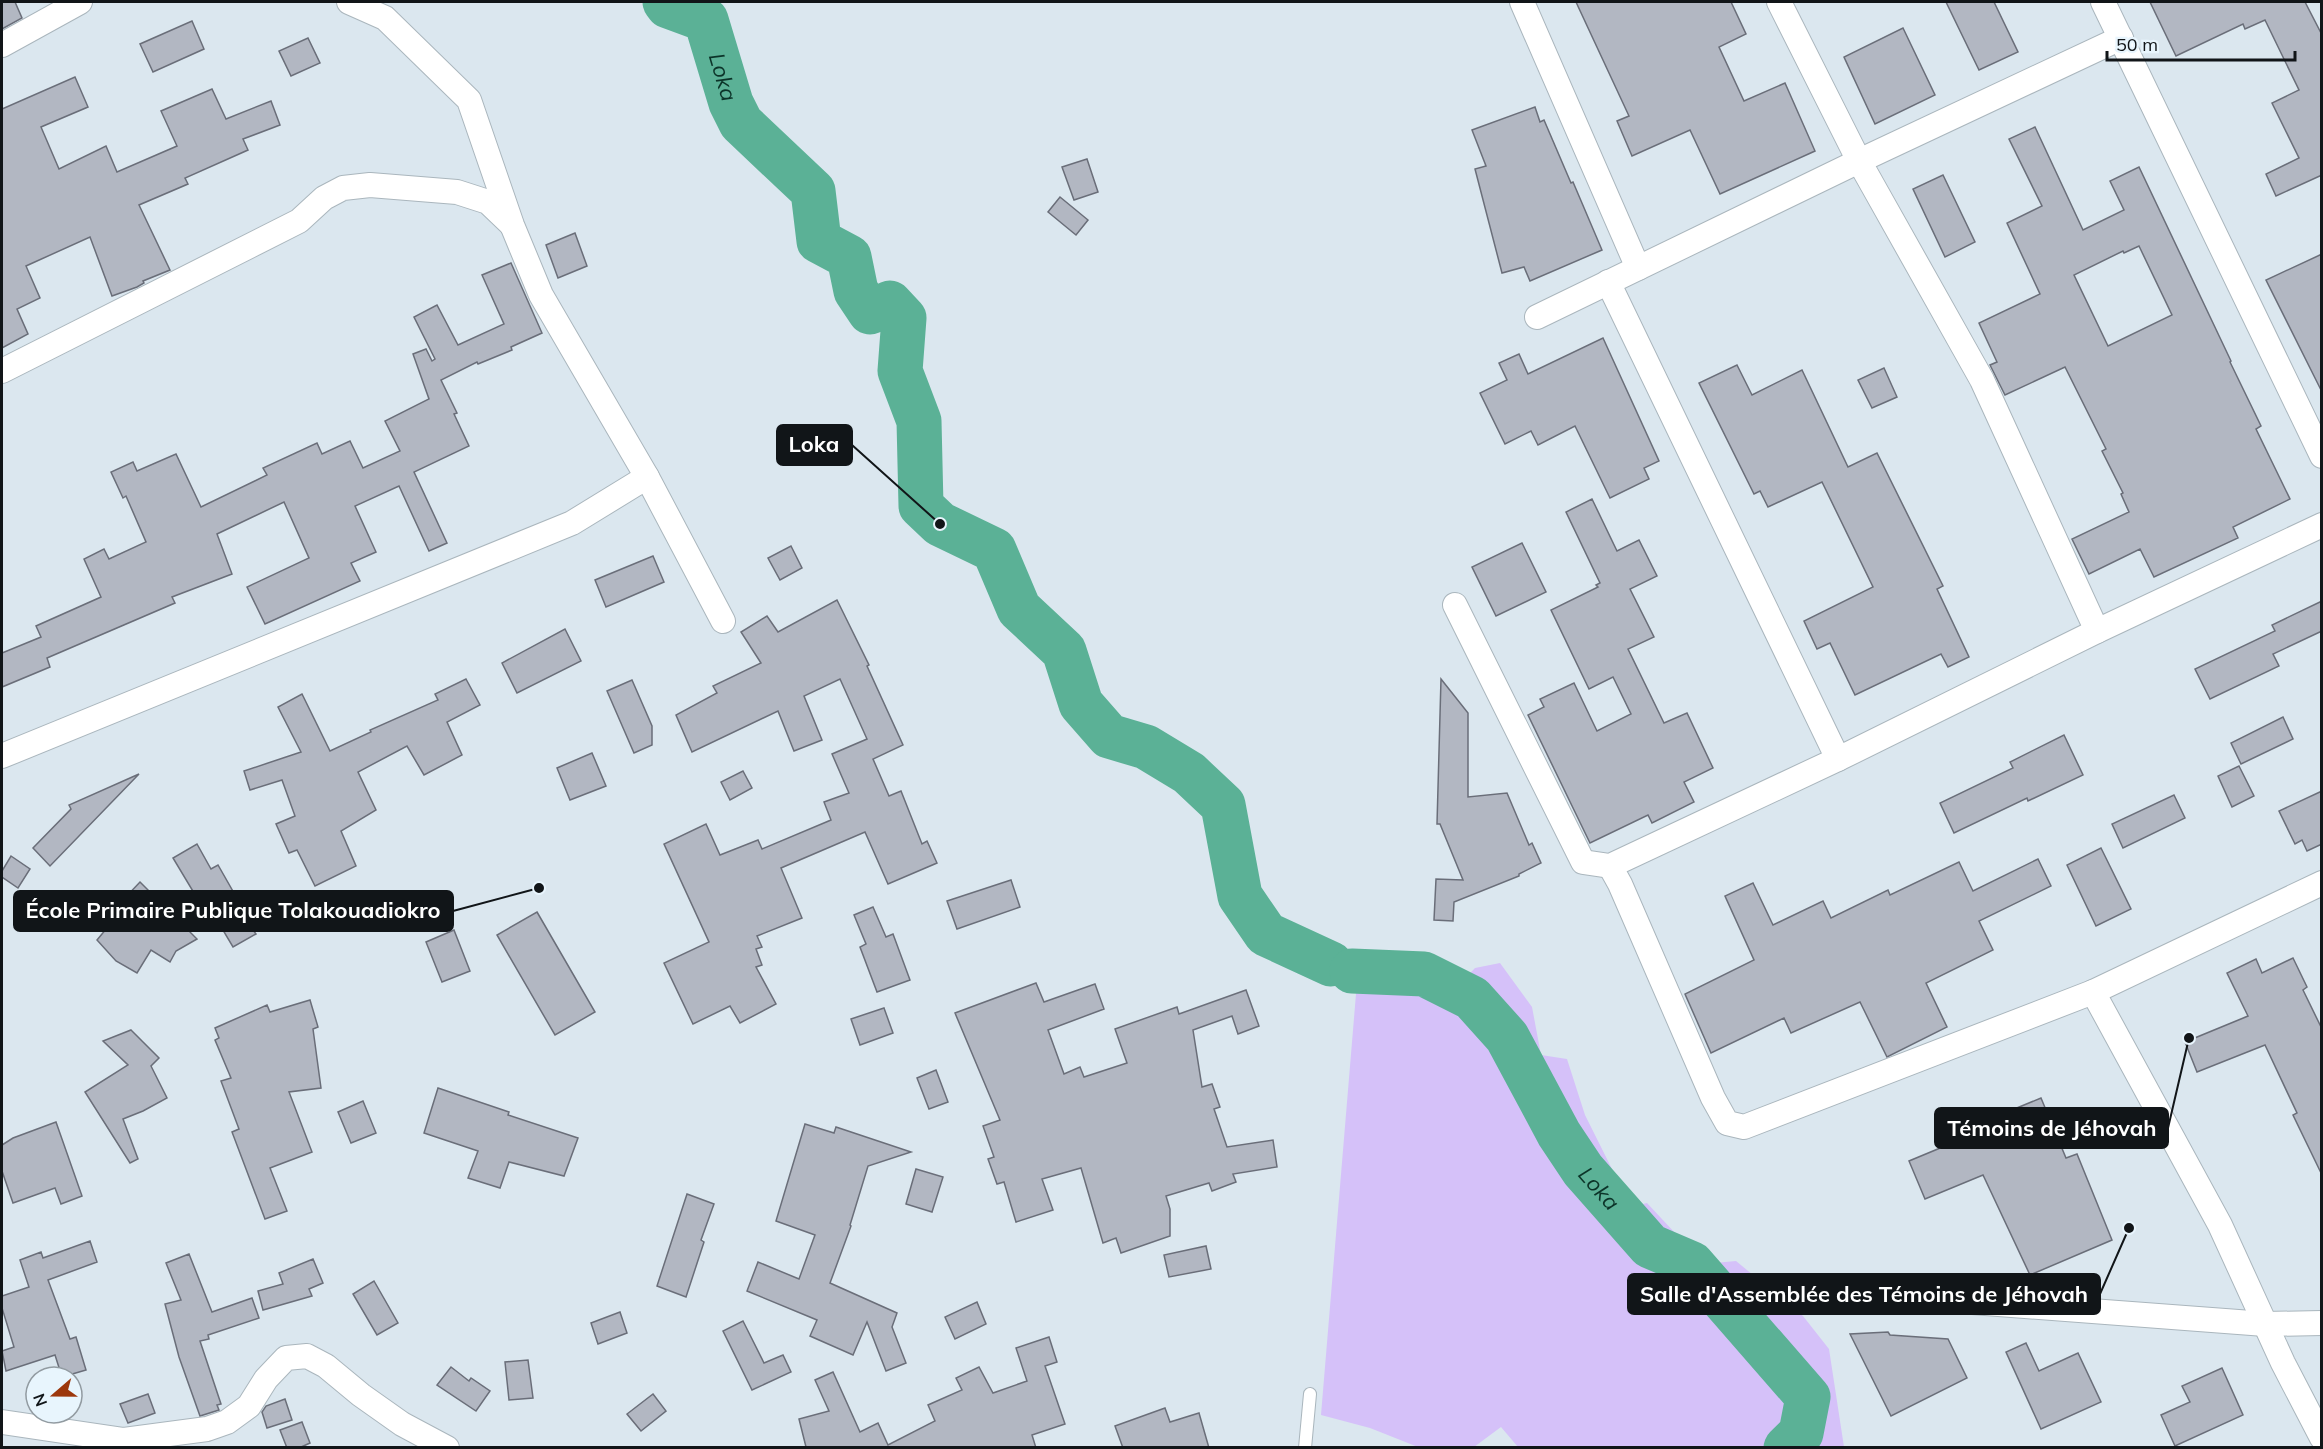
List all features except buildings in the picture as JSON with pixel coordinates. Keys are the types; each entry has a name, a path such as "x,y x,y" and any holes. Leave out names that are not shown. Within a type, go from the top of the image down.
{"street":[{"path":"2,45 80,2"},
{"path":"349,2 385,18 469,100 512,225 541,295 647,477 723,621"},
{"path":"1522,2 1638,268"},
{"path":"1779,2 1859,161 1982,380 2097,631"},
{"path":"2103,2 2322,456"},
{"path":"1537,317 1859,161 2121,38"},
{"path":"2,371 299,221 324,198 343,188 370,185 457,192 488,202 512,225"},
{"path":"1608,282 1838,759"},
{"path":"2,756 572,523 647,477"},
{"path":"1455,605 1583,862 1610,866 1838,759 2097,631 2322,525"},
{"path":"1610,866 1620,884 1713,1098 1727,1124 1744,1127 2094,992 2322,884"},
{"path":"2094,992 2220,1225 2265,1324 2322,1438"},
{"path":"1827,1291 2265,1324 2322,1323"},
{"path":"2,1422 124,1440 207,1429 227,1422 249,1406 266,1378 286,1358 307,1356 326,1366 361,1395 402,1424 447,1448"}],"lane":[{"path":"1305,1448 1310,1394"}],"shaded area":[{"path":"1500,963 1532,1007 1541,1055 1567,1059 1585,1115 1631,1207 1647,1203 1704,1264 1736,1261 1803,1316 1829,1349 1844,1447 1518,1447 1501,1427 1474,1447 1418,1447 1370,1428 1321,1415 1357,982 1401,983 1454,990 1475,968"}],"waterway":[{"name":"Loka","path":"665,2 668,6 706,20 731,103 741,123 813,191 819,241 849,257 856,291 870,312 890,303 904,318 900,371 919,421 921,506 940,524 994,550 1019,609 1064,651 1081,704 1109,736 1146,747 1189,773 1223,805 1240,896 1266,934 1331,964"},
{"name":"Loka","path":"1352,971 1424,974 1472,998 1507,1037 1559,1134 1583,1170 1650,1246 1692,1264 1808,1397 1801,1433 1786,1448"}],"place":[{"name":"Loka","path":"940,524"},
{"name":"École Primaire Publique Tolakouadiokro","path":"539,888"},
{"name":"Témoins de Jéhovah","path":"2189,1038"},
{"name":"Salle d'Assemblée des Témoins de Jéhovah","path":"2129,1228"}]}
